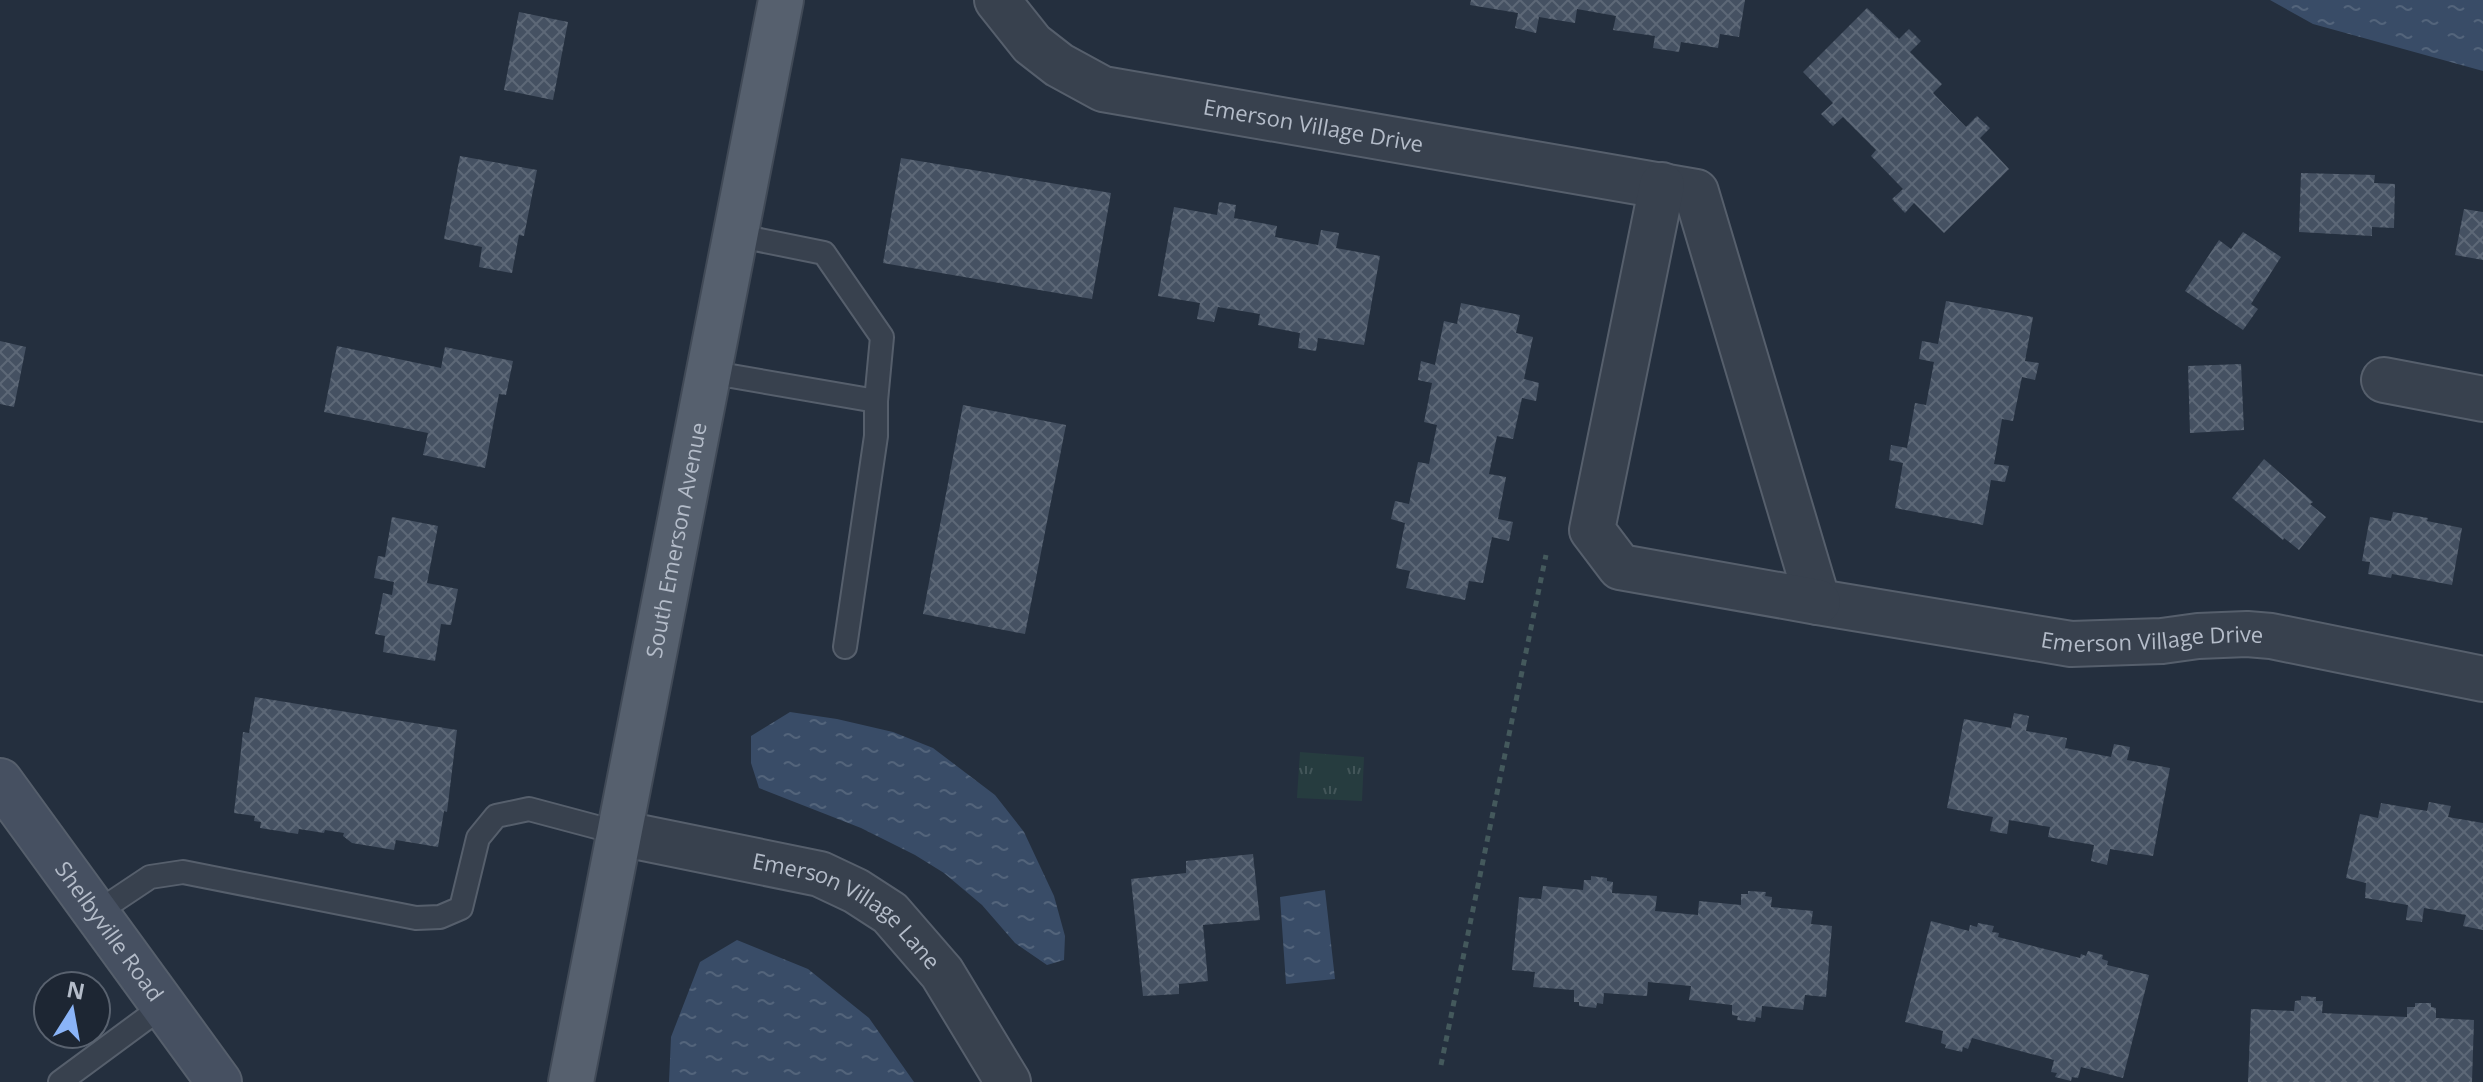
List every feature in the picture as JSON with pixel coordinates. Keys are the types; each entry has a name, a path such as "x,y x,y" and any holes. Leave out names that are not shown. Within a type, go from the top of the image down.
{"main road":[{"name":"South Emerson Avenue","path":"571,1082 781,0"},
{"name":"Shelbyville Road","path":"0,781 219,1082"}],"street":[{"name":"Emerson Village Drive","path":"997,0 1032,44 1059,65 1103,89 1696,192 1818,602"},
{"name":"Emerson Village Drive","path":"1662,185 1592,530 1620,567 2071,644 2162,641 2222,635 2271,636 2483,679"},
{"path":"2384,380 2483,399"},
{"name":"Emerson Village Lane","path":"619,833 820,874 856,891 890,913 936,966 1008,1082"}],"lane":[{"path":"735,235 824,253 882,337 876,436 845,647"},
{"path":"708,372 876,401"},
{"path":"96,913 150,877 183,872 416,918 440,917 461,908 478,838 496,816 529,809 619,833"},
{"path":"60,1082 163,1006"}],"path":[{"path":"1441,1065 1546,555"}],"green space":[{"path":"1300,752 1364,757 1362,801 1297,798"}],"water":[{"path":"2270,0 2483,0 2483,71 2313,24"},
{"path":"790,712 893,732 933,748 995,795 1024,832 1054,896 1065,936 1064,960 1047,965 1015,943 982,905 944,873 915,855 861,828 759,788 751,763 751,736"},
{"path":"1325,890 1335,979 1286,984 1280,897"},
{"path":"737,940 808,969 869,1018 914,1082 669,1082 671,1037 700,962"}],"building":[{"path":"1471,0 1745,0 1739,37 1720,34 1718,48 1681,42 1679,52 1653,48 1655,36 1613,30 1616,16 1577,9 1575,23 1539,17 1536,33 1515,28 1518,13 1470,5"},
{"path":"1867,8 1899,39 1909,29 1921,41 1910,52 1942,84 1933,93 1966,127 1977,116 1990,128 1980,138 2009,169 1944,233 1914,203 1905,213 1892,199 1903,189 1871,156 1876,150 1843,117 1833,126 1821,114 1833,103 1803,72"},
{"path":"519,12 568,22 553,100 504,90"},
{"path":"460,156 537,170 524,236 519,235 512,273 479,267 482,247 444,239"},
{"path":"901,158 1111,193 1092,299 883,263"},
{"path":"2301,173 2375,175 2374,183 2395,184 2394,228 2372,227 2372,236 2299,232"},
{"path":"1219,202 1236,205 1234,218 1277,226 1275,237 1318,245 1321,230 1339,233 1336,248 1380,256 1364,345 1318,338 1316,351 1298,348 1300,333 1258,325 1260,314 1218,307 1214,322 1197,319 1200,303 1158,296 1174,207 1217,215"},
{"path":"2464,209 2483,212 2483,260 2455,255"},
{"path":"2243,232 2281,257 2251,304 2258,309 2243,330 2185,291 2219,240 2231,249"},
{"path":"1946,301 2033,317 2025,361 2039,363 2035,380 2022,377 2013,421 2002,419 1994,464 2009,466 2005,482 1991,480 1983,525 1895,508 1903,463 1889,460 1891,445 1907,448 1915,403 1926,405 1934,362 1919,359 1922,341 1938,344"},
{"path":"1461,303 1520,315 1516,333 1533,337 1524,379 1539,383 1536,401 1522,398 1513,439 1497,436 1489,474 1506,477 1498,519 1513,522 1509,541 1492,537 1483,583 1469,581 1465,600 1406,588 1410,571 1396,568 1405,523 1391,519 1395,501 1409,504 1418,462 1429,464 1437,425 1424,422 1432,383 1418,380 1421,361 1435,365 1444,321 1457,324"},
{"path":"0,341 26,347 14,407 0,404"},
{"path":"337,346 441,368 445,347 513,361 506,395 499,394 485,468 423,455 428,433 324,412"},
{"path":"2241,364 2244,430 2190,433 2188,366"},
{"path":"963,405 1066,425 1025,634 923,614"},
{"path":"2264,459 2326,517 2299,550 2232,498"},
{"path":"2393,512 2462,528 2452,585 2392,574 2391,578 2368,574 2370,562 2362,561 2370,517 2391,521"},
{"path":"392,517 438,526 427,583 458,589 451,625 441,624 435,661 383,652 385,636 375,634 383,593 392,595 394,582 374,578 378,556 385,557"},
{"path":"255,697 457,730 447,812 444,811 438,847 396,840 394,850 352,843 343,836 344,833 299,829 298,834 260,828 261,822 254,821 255,816 234,813 243,732 249,733"},
{"path":"2014,713 2029,716 2026,731 2067,738 2065,748 2111,757 2114,744 2130,747 2127,760 2170,768 2153,856 2110,849 2107,865 2091,861 2094,845 2048,837 2050,827 2009,820 2007,834 1990,831 1993,817 1947,808 1964,719 2011,728"},
{"path":"2429,802 2451,806 2448,817 2483,823 2483,930 2463,926 2466,915 2424,908 2422,922 2406,920 2408,905 2365,898 2366,883 2346,878 2360,814 2378,818 2381,803 2427,811"},
{"path":"1253,854 1260,920 1203,925 1208,981 1179,984 1179,994 1143,996 1131,879 1186,873 1186,861"},
{"path":"1591,876 1613,882 1612,893 1657,896 1655,911 1698,915 1699,901 1741,905 1741,894 1748,894 1748,891 1766,892 1765,896 1772,897 1771,907 1813,911 1811,924 1832,926 1826,997 1805,995 1803,1010 1762,1006 1761,1018 1756,1017 1755,1022 1737,1020 1738,1016 1732,1015 1732,1005 1689,1000 1691,986 1648,982 1647,996 1604,993 1603,1004 1597,1003 1596,1008 1579,1006 1579,1002 1574,1002 1574,990 1533,987 1535,972 1512,970 1519,897 1541,899 1543,886 1583,890 1584,880 1591,880"},
{"path":"1931,921 1969,931 1970,925 1977,927 1978,923 1994,926 1992,932 1999,933 1998,937 2080,958 2081,954 2086,956 2088,951 2103,955 2102,959 2108,961 2107,965 2149,975 2123,1078 2081,1067 2078,1078 2072,1077 2071,1081 2055,1077 2057,1073 2051,1072 2054,1060 1972,1038 1968,1049 1963,1047 1962,1052 1945,1048 1946,1045 1941,1043 1943,1031 1905,1022"},
{"path":"2301,996 2323,1001 2322,1013 2407,1017 2407,1007 2415,1007 2415,1003 2431,1003 2431,1007 2436,1008 2436,1018 2474,1020 2472,1082 2248,1082 2251,1009 2294,1011 2295,1001 2301,1000"}]}
